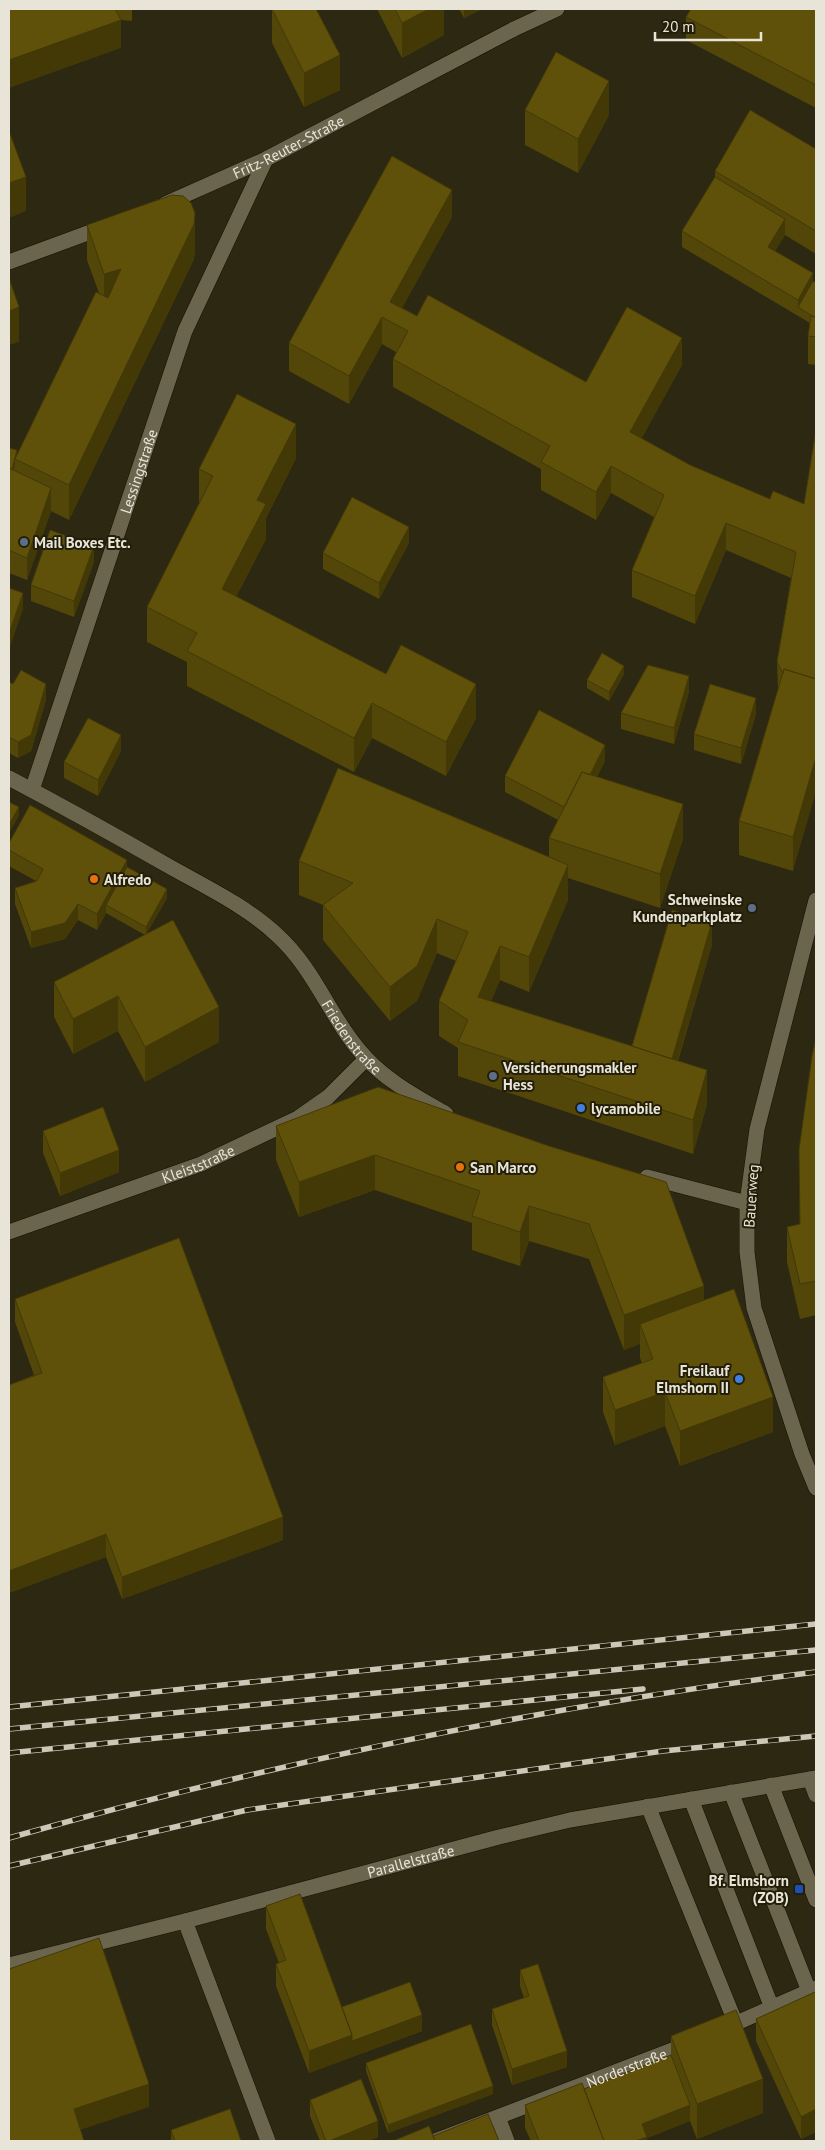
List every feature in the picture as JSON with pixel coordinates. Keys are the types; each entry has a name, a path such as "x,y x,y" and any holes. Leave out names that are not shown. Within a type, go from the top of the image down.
{"street":[{"name":"Fritz-Reuter-Straße","path":"150,210 187,196 266,159 514,29 558,9"},
{"name":"Lessingstraße","path":"32,790 185,331 266,159"},
{"path":"9,262 122,221"},
{"name":"Friedenstraße","path":"9,778 234,903 276,934 291,948 317,984 346,1032 366,1059 407,1092 460,1120"},
{"name":"Bauerweg","path":"816,900 757,1129 747,1203 748,1252 754,1308 802,1454 816,1488"},
{"name":"Kleiststraße","path":"9,1232 201,1164 298,1118 328,1097 366,1059"},
{"path":"628,1173 747,1203"},
{"path":"813,1778 816,1795"},
{"name":"Parallelstraße","path":"9,1965 185,1921 499,1836 648,1806 813,1778"},
{"path":"771,1785 816,1900"},
{"path":"730,1792 813,1990"},
{"path":"691,1799 772,2008"},
{"path":"648,1806 736,2024"},
{"path":"185,1921 268,2141"},
{"name":"Norderstraße","path":"435,2141 704,2037 813,1990"},
{"path":"498,2117 507,2141"}],"building":[{"path":"9,9 115,9 121,20 9,60"},
{"path":"272,9 316,9 340,55 304,73"},
{"path":"395,9 429,9 402,23"},
{"path":"691,9 816,9 816,85 686,17"},
{"path":"556,52 609,81 578,139 525,110"},
{"path":"750,110 816,149 816,231 715,171"},
{"path":"9,131 26,177 9,183"},
{"path":"392,156 452,190 390,302 417,316 428,295 586,382 627,307 682,338 630,432 690,465 770,499 773,491 804,504 816,430 816,679 784,669 783,673 777,662 796,552 726,523 695,596 632,570 664,495 611,466 596,492 541,462 550,446 393,359 408,331 382,317 349,376 289,343"},
{"path":"715,177 785,219 768,247 813,273 798,300 682,231"},
{"path":"172,195 183,196 191,203 195,213 194,224 69,485 15,459 96,292 108,298 121,269 104,274 87,225"},
{"path":"9,278 19,307 9,311"},
{"path":"813,281 816,283 816,317 798,307"},
{"path":"811,316 816,317 816,337 808,336"},
{"path":"237,394 296,424 257,500 266,504 222,589 386,674 401,645 476,684 446,742 372,703 354,738 187,651 197,633 147,607 213,476 199,469"},
{"path":"9,448 17,450 12,469 9,468"},
{"name":"Mail Boxes Etc.","path":"9,468 51,488 27,558 9,550"},
{"path":"352,497 409,527 379,583 323,553"},
{"path":"50,530 94,546 74,601 31,585"},
{"path":"9,588 23,593 9,634"},
{"path":"602,653 624,666 609,692 587,680"},
{"path":"648,665 689,676 674,728 621,713"},
{"path":"784,669 816,679 816,757 793,837 739,821"},
{"path":"21,670 46,684 31,735 18,742 9,737 9,682 13,684"},
{"path":"710,684 756,698 741,748 694,734"},
{"path":"539,710 605,745 590,775 582,772 564,807 505,776"},
{"path":"88,718 121,735 98,780 64,762"},
{"path":"338,768 568,865 529,957 500,946 478,997 707,1070 693,1120 458,1042 468,1020 439,1001 468,932 437,919 417,966 390,987 323,905 353,883 299,861"},
{"path":"582,772 683,804 660,874 549,838"},
{"path":"9,802 19,807 9,825"},
{"path":"30,805 127,860 97,914 78,904 65,923 31,932 15,888 37,881 43,869 9,850 9,843"},
{"path":"127,867 167,889 146,927 106,905"},
{"path":"672,910 712,922 672,1059 632,1046"},
{"path":"173,920 219,1007 145,1047 118,996 73,1019 54,982"},
{"path":"816,1038 816,1281 800,1284 787,1227 800,1224 799,1150"},
{"path":"378,1087 549,1146 666,1182 704,1286 624,1315 589,1224 529,1206 520,1232 472,1216 480,1191 375,1155 299,1182 276,1126"},
{"path":"103,1107 119,1150 60,1173 43,1131"},
{"path":"179,1238 283,1517 122,1577 106,1534 9,1571 9,1385 42,1373 15,1299"},
{"path":"734,1289 773,1397 680,1431 665,1392 615,1410 603,1377 653,1359 640,1324"},
{"path":"300,1894 352,2035 309,2051 276,1964 286,1960 266,1906"},
{"path":"99,1938 149,2084 74,2109 84,2141 9,2141 9,1969"},
{"path":"538,1964 567,2051 512,2069 492,2009 529,1996 520,1970"},
{"path":"410,1982 422,2015 352,2041 352,2035 342,2007"},
{"path":"815,1992 816,2109 801,2117 756,2019"},
{"path":"736,2010 763,2079 697,2104 671,2036"},
{"path":"471,2024 493,2086 388,2125 366,2063"},
{"path":"671,2055 690,2105 642,2124 647,2137 635,2141 604,2141 584,2089"},
{"path":"361,2079 378,2121 326,2141 310,2100"},
{"path":"582,2083 604,2141 539,2141 525,2105"},
{"path":"230,2109 241,2141 175,2141 171,2130"},
{"path":"488,2114 499,2141 435,2141 433,2136"},
{"path":"429,2126 435,2141 393,2141"}],"railway":[{"path":"9,1707 816,1624"},
{"path":"9,1729 816,1650"},
{"path":"9,1838 208,1785 308,1761 409,1740 612,1702 816,1672"},
{"path":"9,1753 643,1689"},
{"path":"9,1866 247,1810 663,1751 816,1736"}],"place":[{"name":"Mail Boxes Etc.","path":"24,542"},
{"name":"Alfredo","path":"94,879"},
{"name":"Schweinske Kundenparkplatz","path":"752,908"},
{"name":"Versicherungsmakler Hess","path":"493,1076"},
{"name":"lycamobile","path":"581,1108"},
{"name":"San Marco","path":"460,1167"},
{"name":"Freilauf Elmshorn II","path":"739,1379"},
{"name":"Bf. Elmshorn (ZOB)","path":"799,1889"}]}
